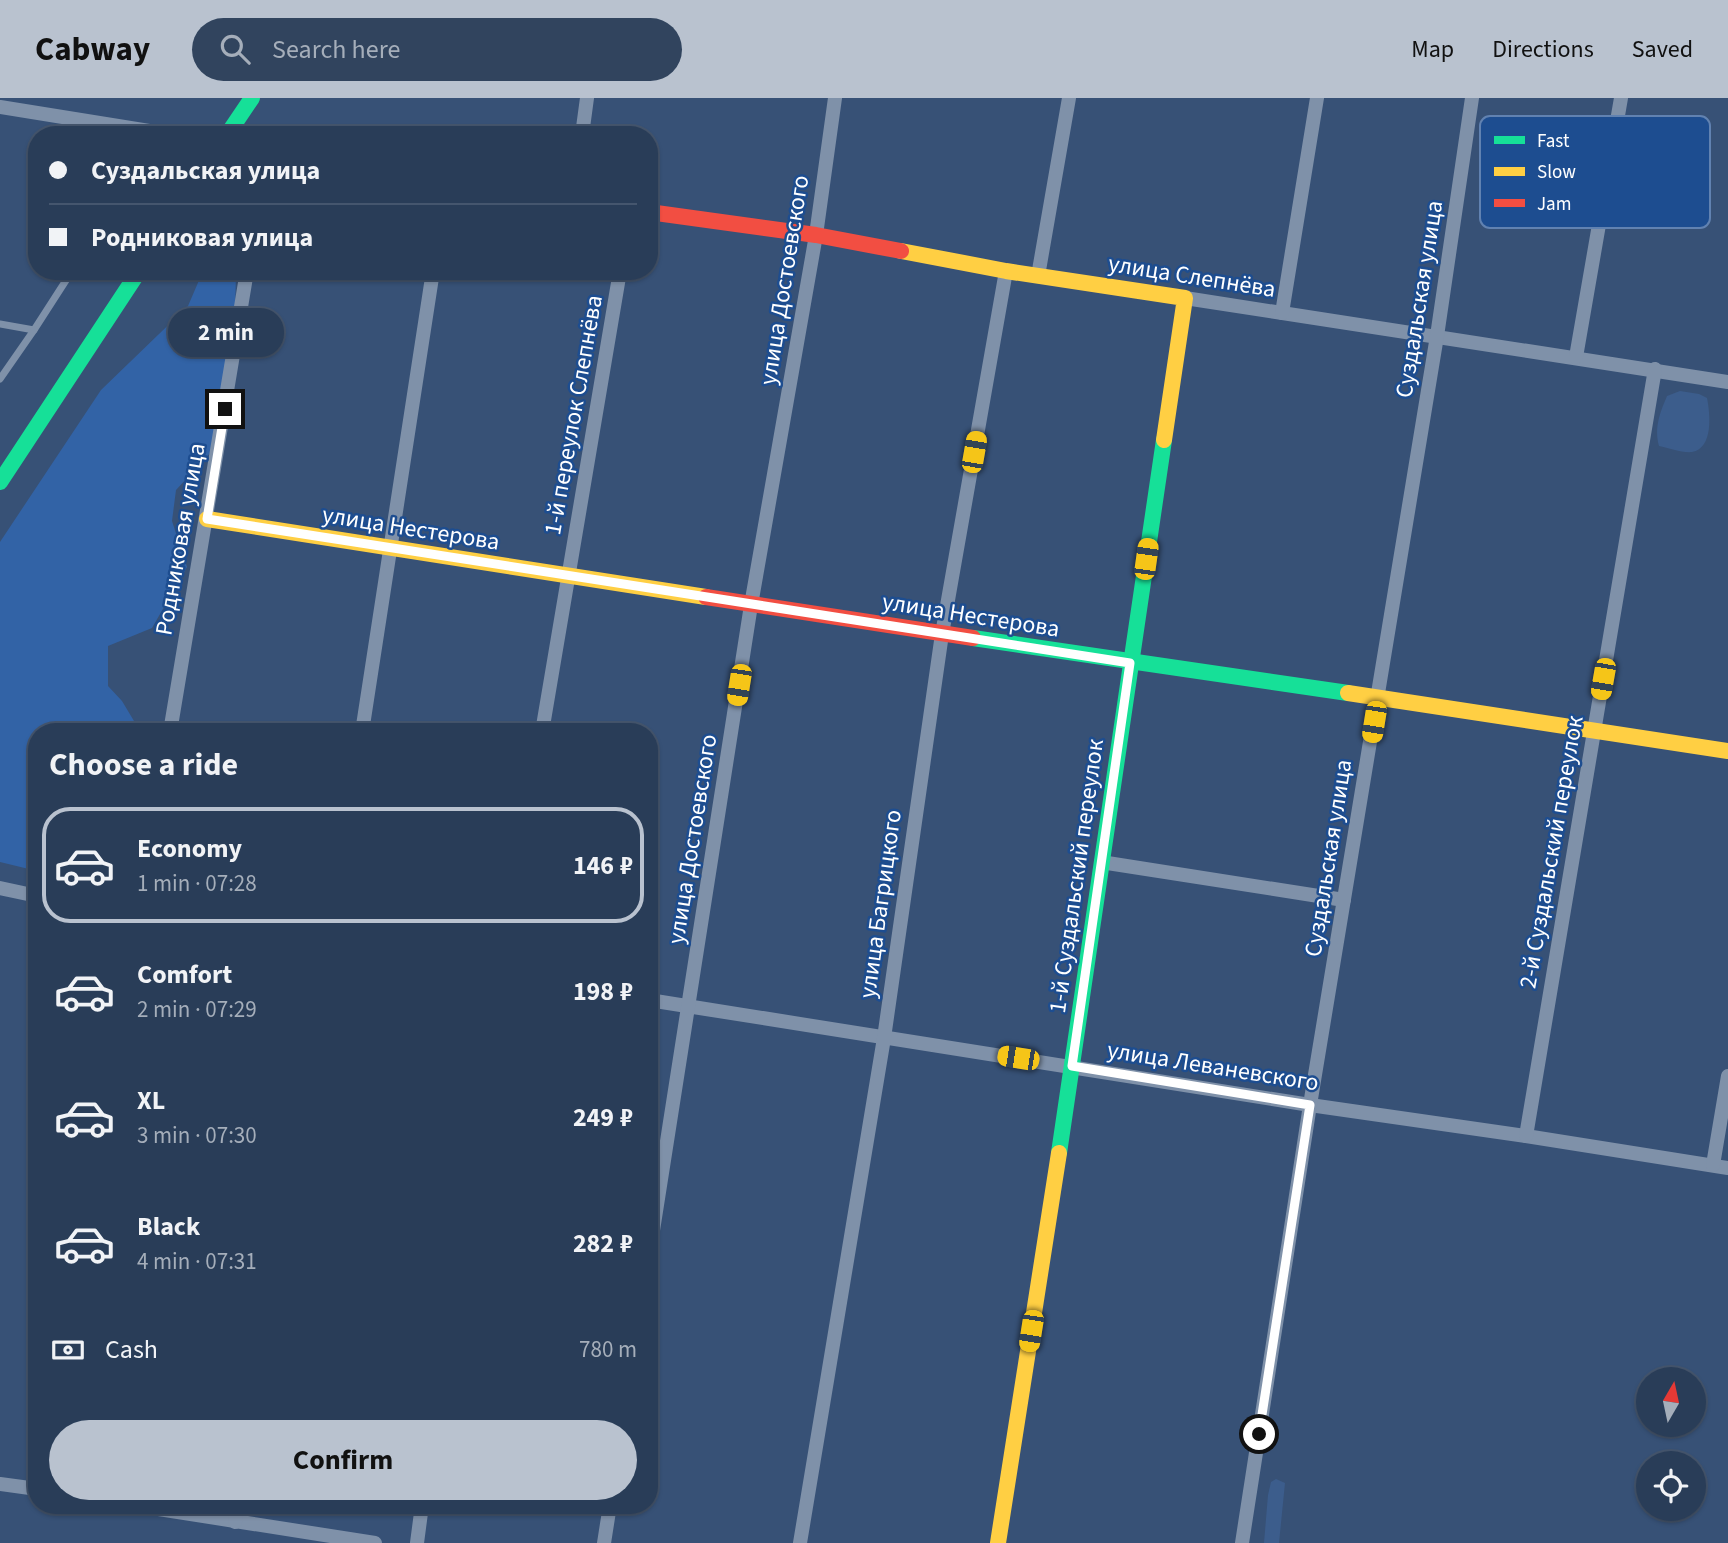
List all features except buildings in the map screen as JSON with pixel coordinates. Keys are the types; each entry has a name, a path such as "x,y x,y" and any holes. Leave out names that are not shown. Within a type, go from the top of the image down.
{"street":[{"path":"233,126 252,98"},
{"path":"583,126 587,98"},
{"name":"улица Достоевского","path":"658,1200 751,605 816,235 835,98"},
{"path":"1038,276 1069,98"},
{"path":"1282,313 1317,98"},
{"name":"Суздальская улица","path":"1242,1543 1310,1105 1437,337 1472,98"},
{"path":"1618,116 1621,98"},
{"path":"0,107 118,126"},
{"name":"улица Слепнёва","path":"658,213 816,235 1006,271 1728,382"},
{"path":"1576,357 1598,228"},
{"name":"улица Багрицкого","path":"800,1543 884,1038 943,634 1006,271"},
{"path":"3,473 133,280"},
{"name":"Родниковая улица","path":"172,723 246,280"},
{"path":"363,723 432,280"},
{"name":"1-й переулок Слепнёва","path":"544,723 618,280"},
{"name":"1-й Суздальский переулок","path":"998,1543 1072,1066 1185,298"},
{"name":"2-й Суздальский переулок","path":"1526,1136 1655,369"},
{"name":"улица Нестерова","path":"207,519 1130,663 1378,697 1728,751"},
{"path":"1101,862 1345,900"},
{"path":"0,888 28,894"},
{"name":"улица Леваневского","path":"658,1001 1721,1167"},
{"path":"1721,1167 1728,1076"},
{"path":"0,1483 28,1488"},
{"path":"187,1514 375,1543"},
{"path":"235,1522 236,1514"},
{"path":"417,1543 421,1514"},
{"path":"604,1543 609,1514"}],"lane":[{"path":"0,379 66,280"},
{"path":"0,324 34,330"}],"shaded area":[{"path":"199,280 236,280 235,316 213,450 176,490 172,521 187,567 152,628 108,646 108,686 122,701 135,723 28,723 28,869 0,862 0,542 101,390 188,306"},
{"path":"1680,391 1707,398 1707,437 1699,449 1692,452 1659,446 1658,420 1662,408 1667,396"},
{"path":"1276,1479 1285,1483 1279,1543 1264,1543 1268,1495 1271,1482"}],"traffic: fast":[{"path":"233,126 252,98"},
{"path":"0,482 133,280"},
{"path":"1059,1153 1164,440"},
{"path":"973,638 1348,693"}],"traffic: slow":[{"path":"901,251 1006,271 1185,298 1164,440"},
{"path":"207,519 706,597"},
{"path":"1348,693 1728,751"},
{"path":"998,1543 1059,1153"}],"traffic: jam":[{"path":"658,213 816,235 901,251"},
{"path":"706,597 973,638"}],"route":[{"path":"225,409 207,519 1130,663 1072,1066 1310,1105 1259,1434"}]}
